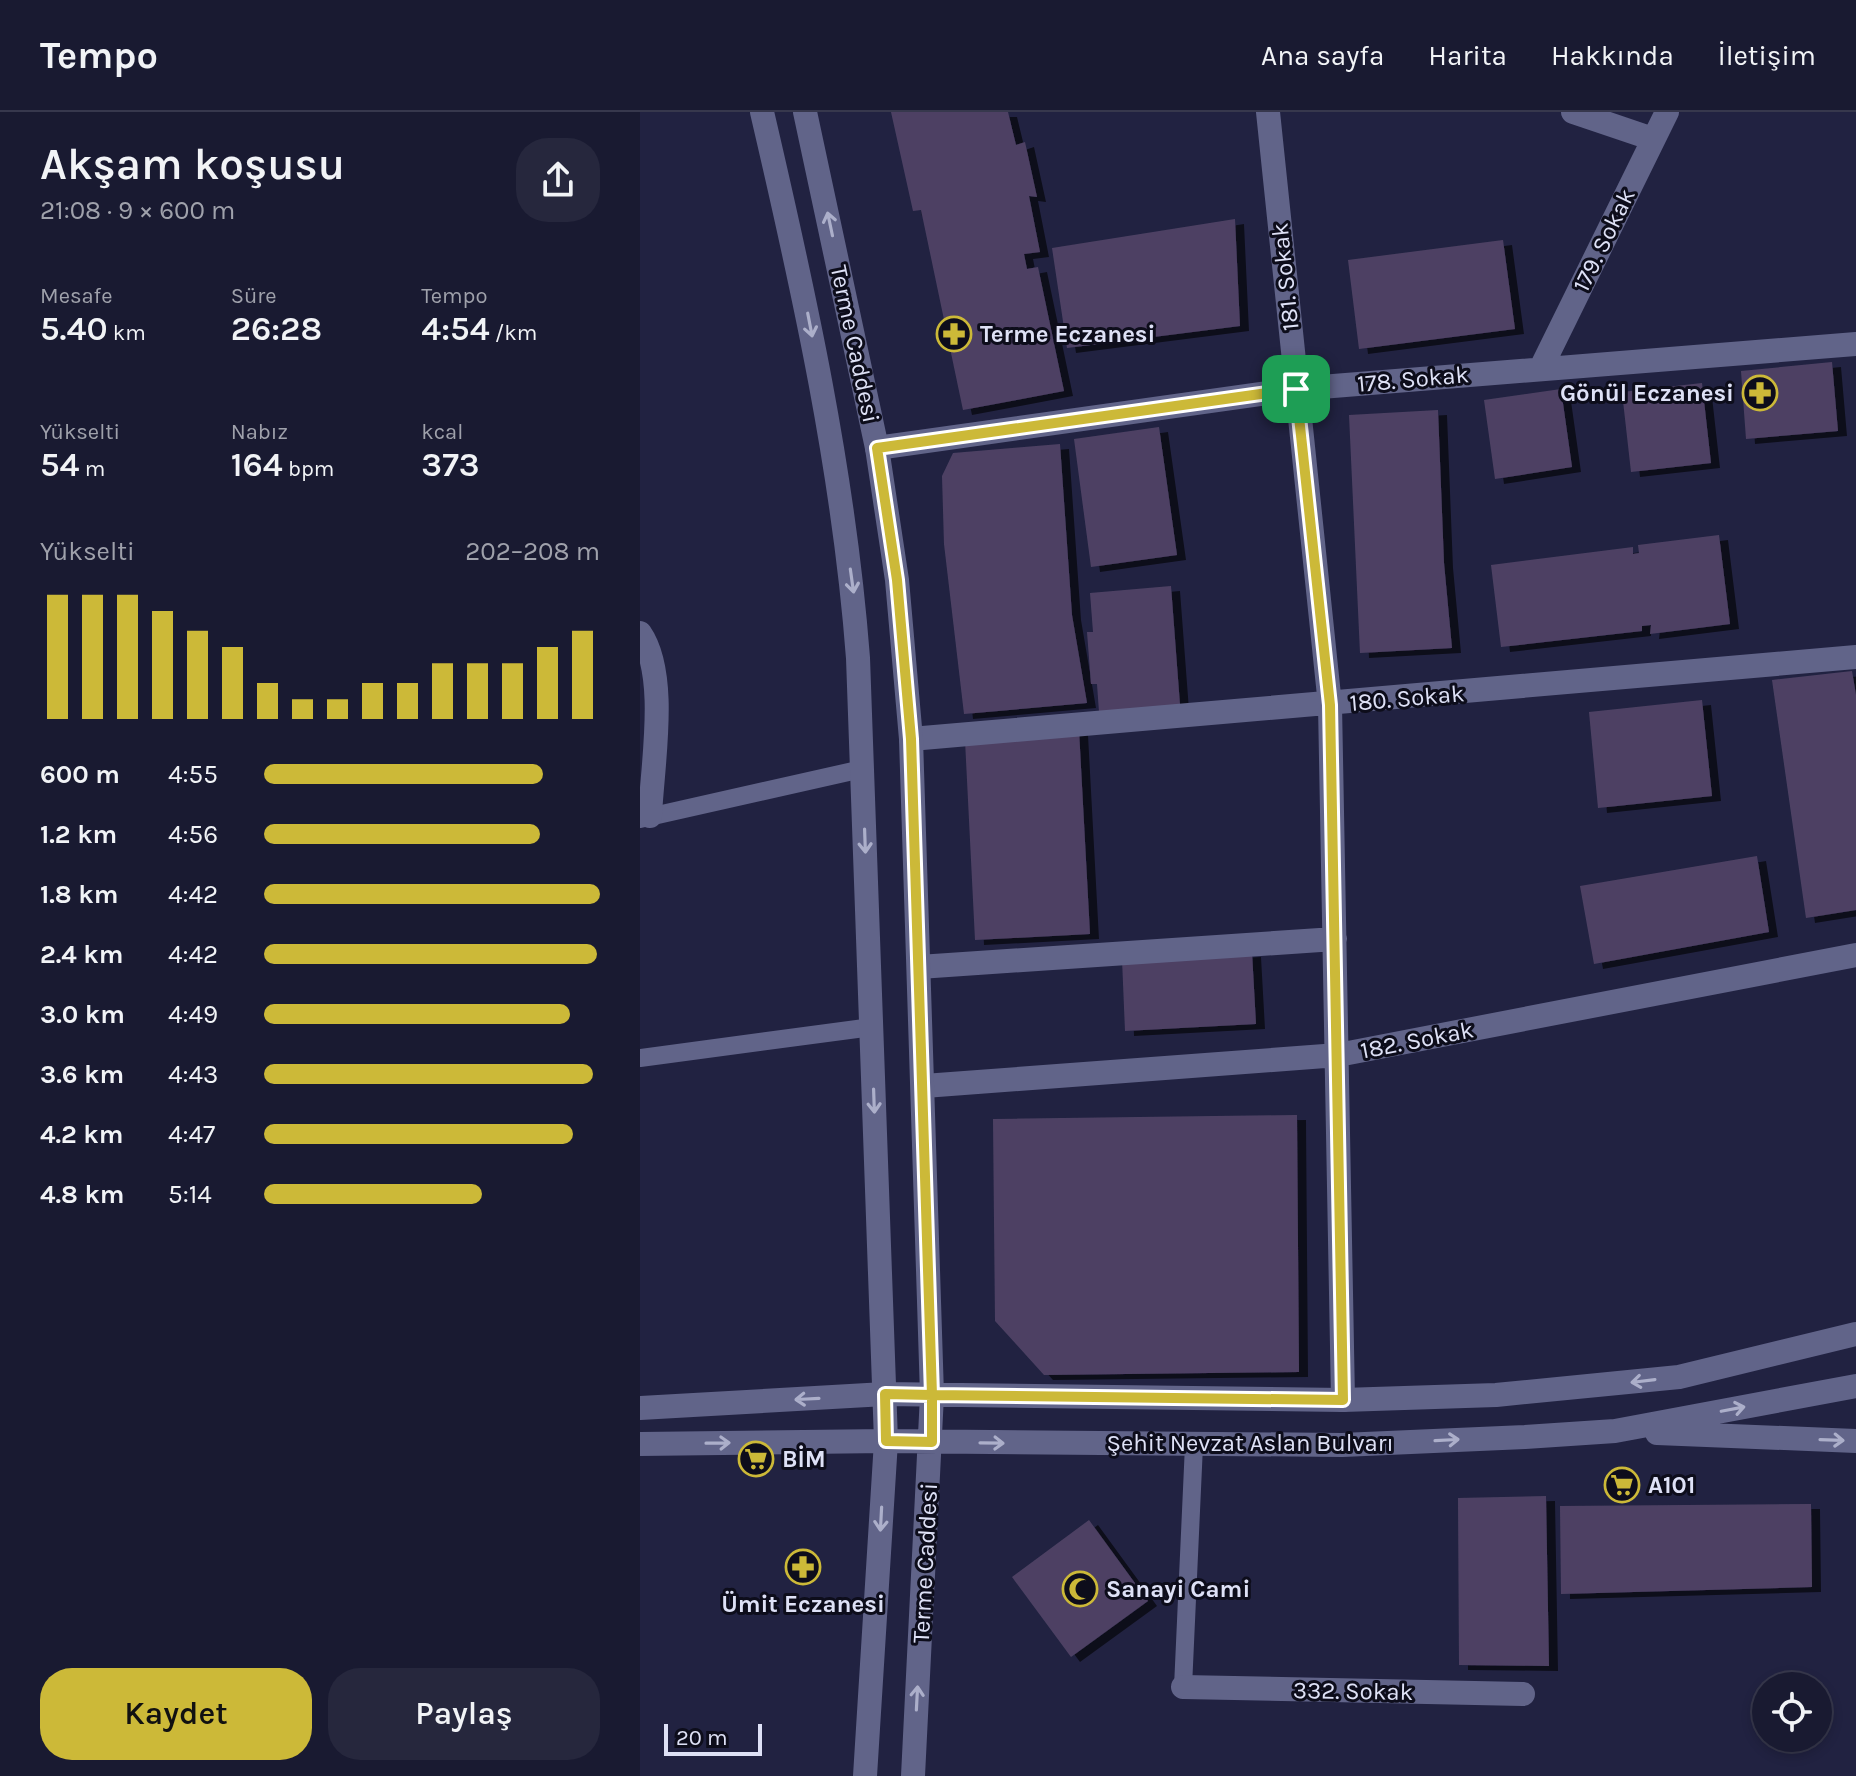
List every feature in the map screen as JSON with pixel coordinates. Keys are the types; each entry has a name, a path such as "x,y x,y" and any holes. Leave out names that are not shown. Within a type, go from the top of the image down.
{"main road":[{"name":"Terme Caddesi","path":"762,112 801,278 833,452 853,593 886,1441 865,1776"},
{"name":"Terme Caddesi","path":"805,112 877,448 900,607 911,739 932,1395 913,1776"},
{"name":"181. Sokak","path":"1268,112 1330,705 1343,1400"},
{"path":"1573,112 1653,139"},
{"name":"179. Sokak","path":"1541,368 1667,112"},
{"name":"178. Sokak","path":"877,448 1296,389 1856,344"},
{"path":"640,633 647,644 656,684 645,818"},
{"name":"180. Sokak","path":"911,739 1856,657"},
{"path":"919,967 1335,939"},
{"name":"182. Sokak","path":"924,1086 1338,1055 1856,955"},
{"name":"Şehit Nevzat Aslan Bulvarı","path":"640,1408 885,1394 1343,1400 1496,1395 1679,1377 1856,1334"},
{"name":"Şehit Nevzat Aslan Bulvarı","path":"640,1444 886,1441 1342,1445 1615,1431 1856,1386"},
{"path":"1615,1431 1856,1441"},
{"name":"332. Sokak","path":"1183,1687 1523,1694"}],"lane":[{"path":"645,818 862,769"},
{"path":"640,1058 872,1027"},
{"path":"1183,1687 1194,1445"}],"building":[{"path":"891,112 1008,112 1016,145 1025,142 1037,197 1029,196 1040,252 1024,254 1027,269 1038,267 1064,391 963,410 921,210 913,211"},
{"path":"1235,219 1240,326 1067,348 1052,248"},
{"path":"1503,240 1515,329 1359,349 1348,260"},
{"path":"1832,362 1838,431 1746,439 1741,371"},
{"path":"1702,383 1711,463 1631,472 1622,392"},
{"path":"1561,389 1572,467 1495,479 1484,400"},
{"path":"1438,410 1444,563 1452,648 1360,653 1349,415"},
{"path":"1159,427 1177,555 1091,567 1074,439"},
{"path":"1060,444 1072,615 1087,703 964,714 944,544 942,476 953,453"},
{"path":"1719,535 1730,624 1650,634 1651,625 1642,626 1642,631 1501,647 1491,565 1633,547 1633,554 1639,553 1638,545"},
{"path":"1171,586 1180,705 1099,712 1097,684 1091,684 1087,632 1093,632 1090,593"},
{"path":"1852,671 1856,695 1856,910 1806,918 1772,680"},
{"path":"1702,700 1712,796 1598,808 1589,712"},
{"path":"1079,730 1090,934 975,940 965,740"},
{"path":"1757,856 1769,932 1594,964 1580,886"},
{"path":"1252,952 1256,1024 1125,1031 1122,959"},
{"path":"1297,1115 1299,1372 1044,1375 995,1321 993,1119"},
{"path":"1546,1496 1549,1666 1459,1665 1458,1498"},
{"path":"1811,1504 1812,1587 1561,1594 1560,1506"},
{"name":"Sanayi Cami","path":"1089,1520 1148,1601 1071,1657 1012,1577"}],"place":[{"name":"Terme Eczanesi","path":"954,334"},
{"name":"Gönül Eczanesi","path":"1760,393"},
{"name":"BİM","path":"756,1459"},
{"name":"A101","path":"1622,1485"},
{"name":"Ümit Eczanesi","path":"803,1567"},
{"name":"Sanayi Cami","path":"1080,1589"}],"route":[{"path":"1296,389 877,448 905,648 911,739 932,1395 932,1442 886,1441 885,1394 932,1395 1343,1400 1330,705 1296,389"}]}
